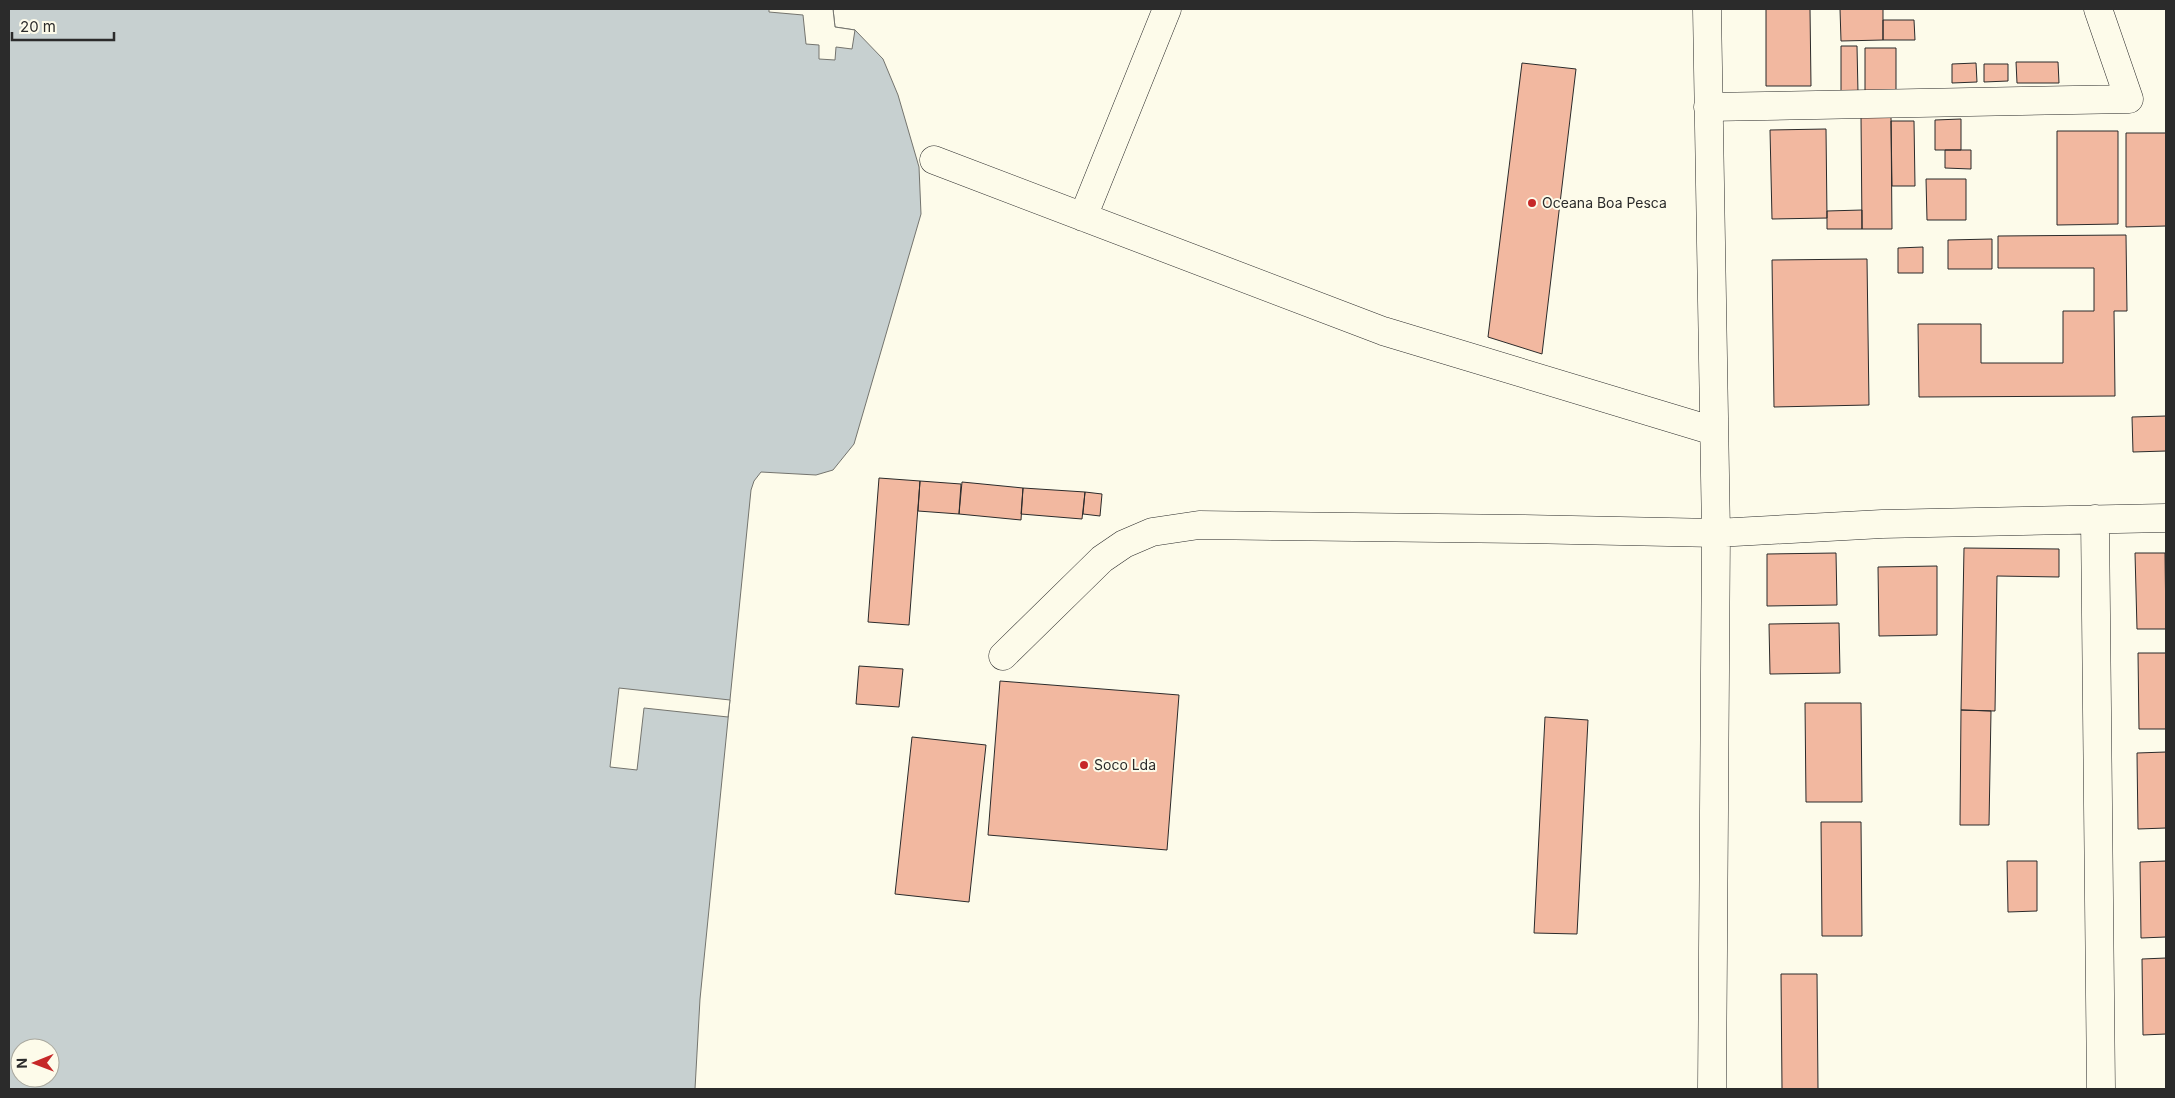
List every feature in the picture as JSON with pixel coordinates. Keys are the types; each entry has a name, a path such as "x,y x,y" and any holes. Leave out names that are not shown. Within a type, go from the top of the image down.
{"street":[{"path":"1083,217 1167,9"},
{"path":"1707,9 1716,533 1712,1089"},
{"path":"1708,107 2129,99 2098,9"},
{"path":"934,160 1383,331 1714,431"},
{"path":"1003,656 1102,559 1124,544 1152,532 1199,525 1522,528 1716,533 1882,524 2166,518"},
{"path":"2095,519 2101,1089"}],"shaded area":[{"path":"9,9 833,9 835,27 855,30 883,59 898,95 919,167 921,214 854,444 833,470 816,475 761,472 754,481 751,490 700,999 695,1089 9,1089"}],"pier":[{"path":"769,9 833,9 835,27 855,30 852,49 836,47 835,60 819,59 819,45 806,44 803,15 769,12"},
{"path":"619,688 730,700 728,717 644,708 637,770 610,767"}],"building":[{"path":"1766,9 1810,9 1811,86 1766,86"},
{"path":"1840,9 1883,9 1883,40 1841,41"},
{"path":"1883,20 1914,20 1915,40 1883,40"},
{"path":"1841,46 1857,46 1858,93 1841,93"},
{"path":"1865,48 1896,48 1896,91 1865,92"},
{"path":"2016,62 2058,62 2059,83 2017,83"},
{"name":"Oceana Boa Pesca","path":"1522,63 1576,69 1542,354 1488,337"},
{"path":"1976,63 1977,82 1952,83 1952,64"},
{"path":"1984,64 2008,64 2008,81 1984,82"},
{"path":"1861,117 1891,117 1892,229 1862,229"},
{"path":"1961,119 1961,150 1935,150 1935,120"},
{"path":"1891,121 1914,121 1915,186 1892,186"},
{"path":"1826,129 1827,218 1772,219 1770,130"},
{"path":"2057,131 2118,131 2118,224 2057,225"},
{"path":"2126,133 2166,133 2166,226 2126,227"},
{"path":"1945,150 1971,150 1971,169 1945,168"},
{"path":"1926,179 1966,179 1966,220 1927,220"},
{"path":"1862,210 1862,229 1827,229 1827,211"},
{"path":"2126,235 2127,311 2114,311 2115,396 1919,397 1918,324 1981,324 1981,363 2063,363 2063,311 2094,311 2094,268 1998,268 1998,236"},
{"path":"1992,239 1992,269 1948,269 1948,240"},
{"path":"1923,247 1923,273 1898,273 1898,248"},
{"path":"1867,259 1869,405 1774,407 1772,260"},
{"path":"2166,416 2166,451 2133,452 2132,417"},
{"path":"879,478 920,481 909,625 868,622"},
{"path":"920,481 961,484 959,514 918,511"},
{"path":"962,482 1023,488 1021,520 959,514"},
{"path":"1023,488 1085,492 1082,519 1021,514"},
{"path":"1085,492 1102,494 1100,516 1083,514"},
{"path":"1964,548 2059,549 2059,577 1997,576 1995,711 1961,710"},
{"path":"1836,553 1837,605 1767,606 1767,554"},
{"path":"2135,553 2165,553 2166,629 2137,629"},
{"path":"1937,566 1937,635 1879,636 1878,567"},
{"path":"1839,623 1840,673 1770,674 1769,624"},
{"path":"2138,653 2166,653 2166,729 2139,729"},
{"path":"859,666 903,669 899,707 856,704"},
{"name":"Soco Lda","path":"1000,681 1179,695 1167,850 988,835"},
{"path":"1805,703 1861,703 1862,802 1806,802"},
{"path":"1961,710 1991,711 1989,825 1960,825"},
{"path":"1545,717 1588,720 1577,934 1534,933"},
{"path":"912,737 986,745 969,902 895,894"},
{"path":"2166,752 2166,828 2138,829 2137,753"},
{"path":"1821,822 1861,822 1862,936 1822,936"},
{"path":"2007,861 2037,861 2037,911 2008,912"},
{"path":"2166,861 2166,937 2141,938 2140,862"},
{"path":"2166,958 2166,1034 2143,1035 2142,959"},
{"path":"1781,974 1817,974 1818,1089 1782,1089"}],"place":[{"name":"Oceana Boa Pesca","path":"1532,203"},
{"name":"Soco Lda","path":"1084,765"}]}
